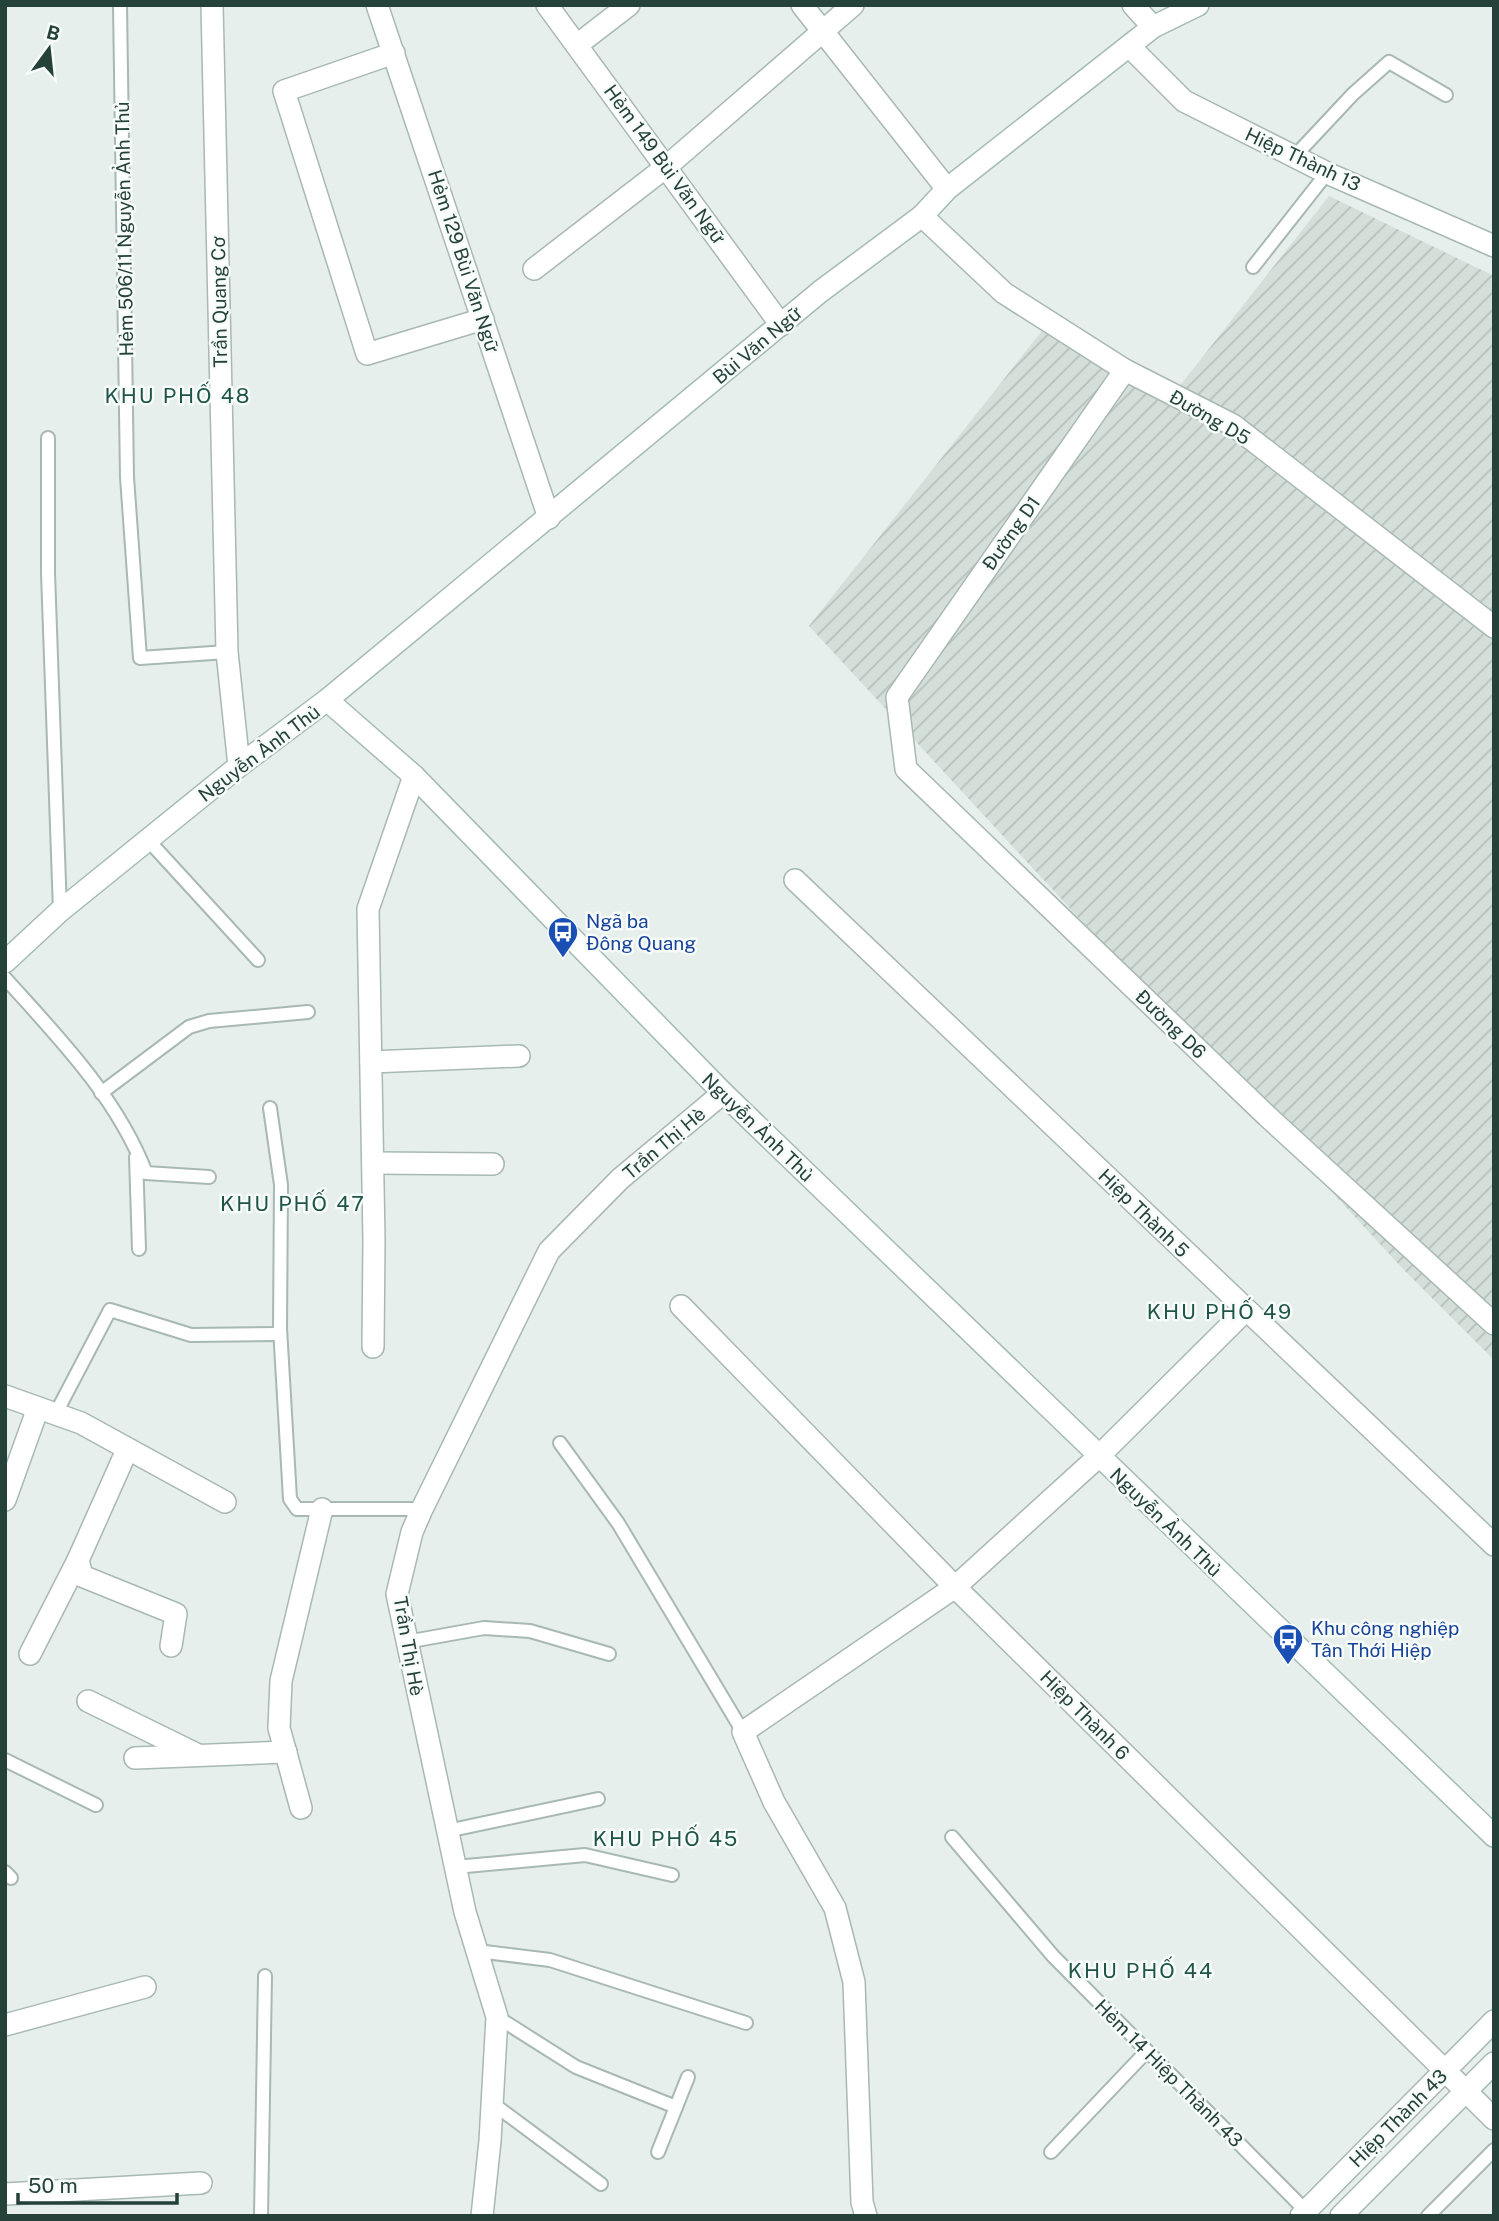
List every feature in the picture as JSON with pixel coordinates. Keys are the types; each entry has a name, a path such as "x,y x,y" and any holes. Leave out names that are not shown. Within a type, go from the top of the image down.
{"street":[{"name":"Trần Quang Cơ","path":"212,5 227,652 239,766"},
{"name":"Hẻm 129 Bùi Văn Ngữ","path":"377,5 549,518"},
{"name":"Hẻm 149 Bùi Văn Ngữ","path":"547,5 781,324"},
{"path":"577,45 629,5"},
{"path":"802,5 947,189"},
{"path":"534,268 666,167 853,5"},
{"path":"1133,5 1153,27"},
{"name":"Bùi Văn Ngữ","path":"327,701 781,324 922,216 947,189 1153,27 1198,5"},
{"name":"Hiệp Thành 13","path":"1129,46 1184,101 1327,173 1494,246"},
{"path":"394,53 284,91 367,354 483,319"},
{"name":"Đường D5","path":"922,216 1004,293 1125,369 1233,425 1494,627"},
{"name":"Đường D1","path":"897,697 1125,369"},
{"name":"Đường D6","path":"897,697 906,769 1267,1116 1494,1324"},
{"name":"Nguyễn Ảnh Thủ","path":"5,962 60,911 239,766 327,701 414,776 723,1093 1494,1836"},
{"path":"373,1348 373,1163 368,909 414,776"},
{"name":"Hiệp Thành 5","path":"795,880 1494,1545"},
{"path":"371,1062 519,1056"},
{"name":"Trần Thị Hè","path":"482,2216 496,2017 455,1867 397,1594 412,1532 422,1509 549,1251 620,1180 723,1093"},
{"path":"373,1163 493,1164"},
{"name":"Hiệp Thành 6","path":"681,1306 956,1587 1494,2119"},
{"path":"866,2216 862,2202 854,1982 835,1908 774,1802 743,1732 956,1587 1098,1457 1246,1310"},
{"path":"5,1396 47,1410 225,1502"},
{"path":"5,1500 47,1410"},
{"path":"30,1654 78,1560 127,1450"},
{"path":"300,1808 279,1728 281,1681 322,1509"},
{"path":"78,1560 82,1576 176,1614 170,1646"},
{"path":"88,1701 200,1756"},
{"path":"135,1758 286,1752"},
{"path":"5,2025 145,1987"},
{"name":"Hiệp Thành 43","path":"1304,2213 1494,2021"},
{"name":"Hiệp Thành 43","path":"1341,2216 1494,2063"},
{"path":"5,2194 201,2183"}],"lane":[{"name":"Hẻm 506/11 Nguyễn Ảnh Thủ","path":"120,5 127,477 140,658 227,652"},
{"path":"1294,157 1353,94 1389,62 1446,95"},
{"path":"1252,267 1327,173"},
{"path":"48,438 48,573 60,911"},
{"path":"148,840 258,960"},
{"path":"5,978 76,1057 135,1142 146,1173 209,1177"},
{"path":"102,1093 189,1027 209,1021 308,1012"},
{"path":"271,1108 281,1185 280,1334 290,1499 297,1509 422,1509"},
{"path":"135,1142 139,1249"},
{"path":"47,1410 110,1310 191,1335 280,1334"},
{"path":"560,1443 618,1523 743,1732"},
{"path":"406,1642 484,1629 530,1631 609,1654"},
{"path":"5,1760 96,1805"},
{"path":"447,1831 598,1799"},
{"name":"Hẻm 14 Hiệp Thành 43","path":"951,1838 1053,1956 1304,2213"},
{"path":"455,1867 585,1855 672,1875"},
{"path":"477,1951 550,1960 746,2023"},
{"path":"261,2216 265,1976"},
{"path":"496,2017 576,2067 676,2107"},
{"path":"1051,2152 1147,2052"},
{"path":"659,2152 669,2132 688,2077"},
{"path":"492,2102 601,2184"},
{"path":"1428,2216 1494,2150"}],"shaded area":[{"path":"1329,196 1494,276 1494,1360 1404,1270 809,626 1045,327 1168,401"}],"place":[{"name":"Ngã ba Đông Quang","path":"563,959"},
{"name":"Khu công nghiệp Tân Thới Hiệp","path":"1288,1666"}],"district":[{"name":"KHU PHỐ 48","path":"178,396"},
{"name":"KHU PHỐ 47","path":"293,1204"},
{"name":"KHU PHỐ 49","path":"1220,1312"},
{"name":"KHU PHỐ 45","path":"666,1839"},
{"name":"KHU PHỐ 44","path":"1141,1971"}]}
